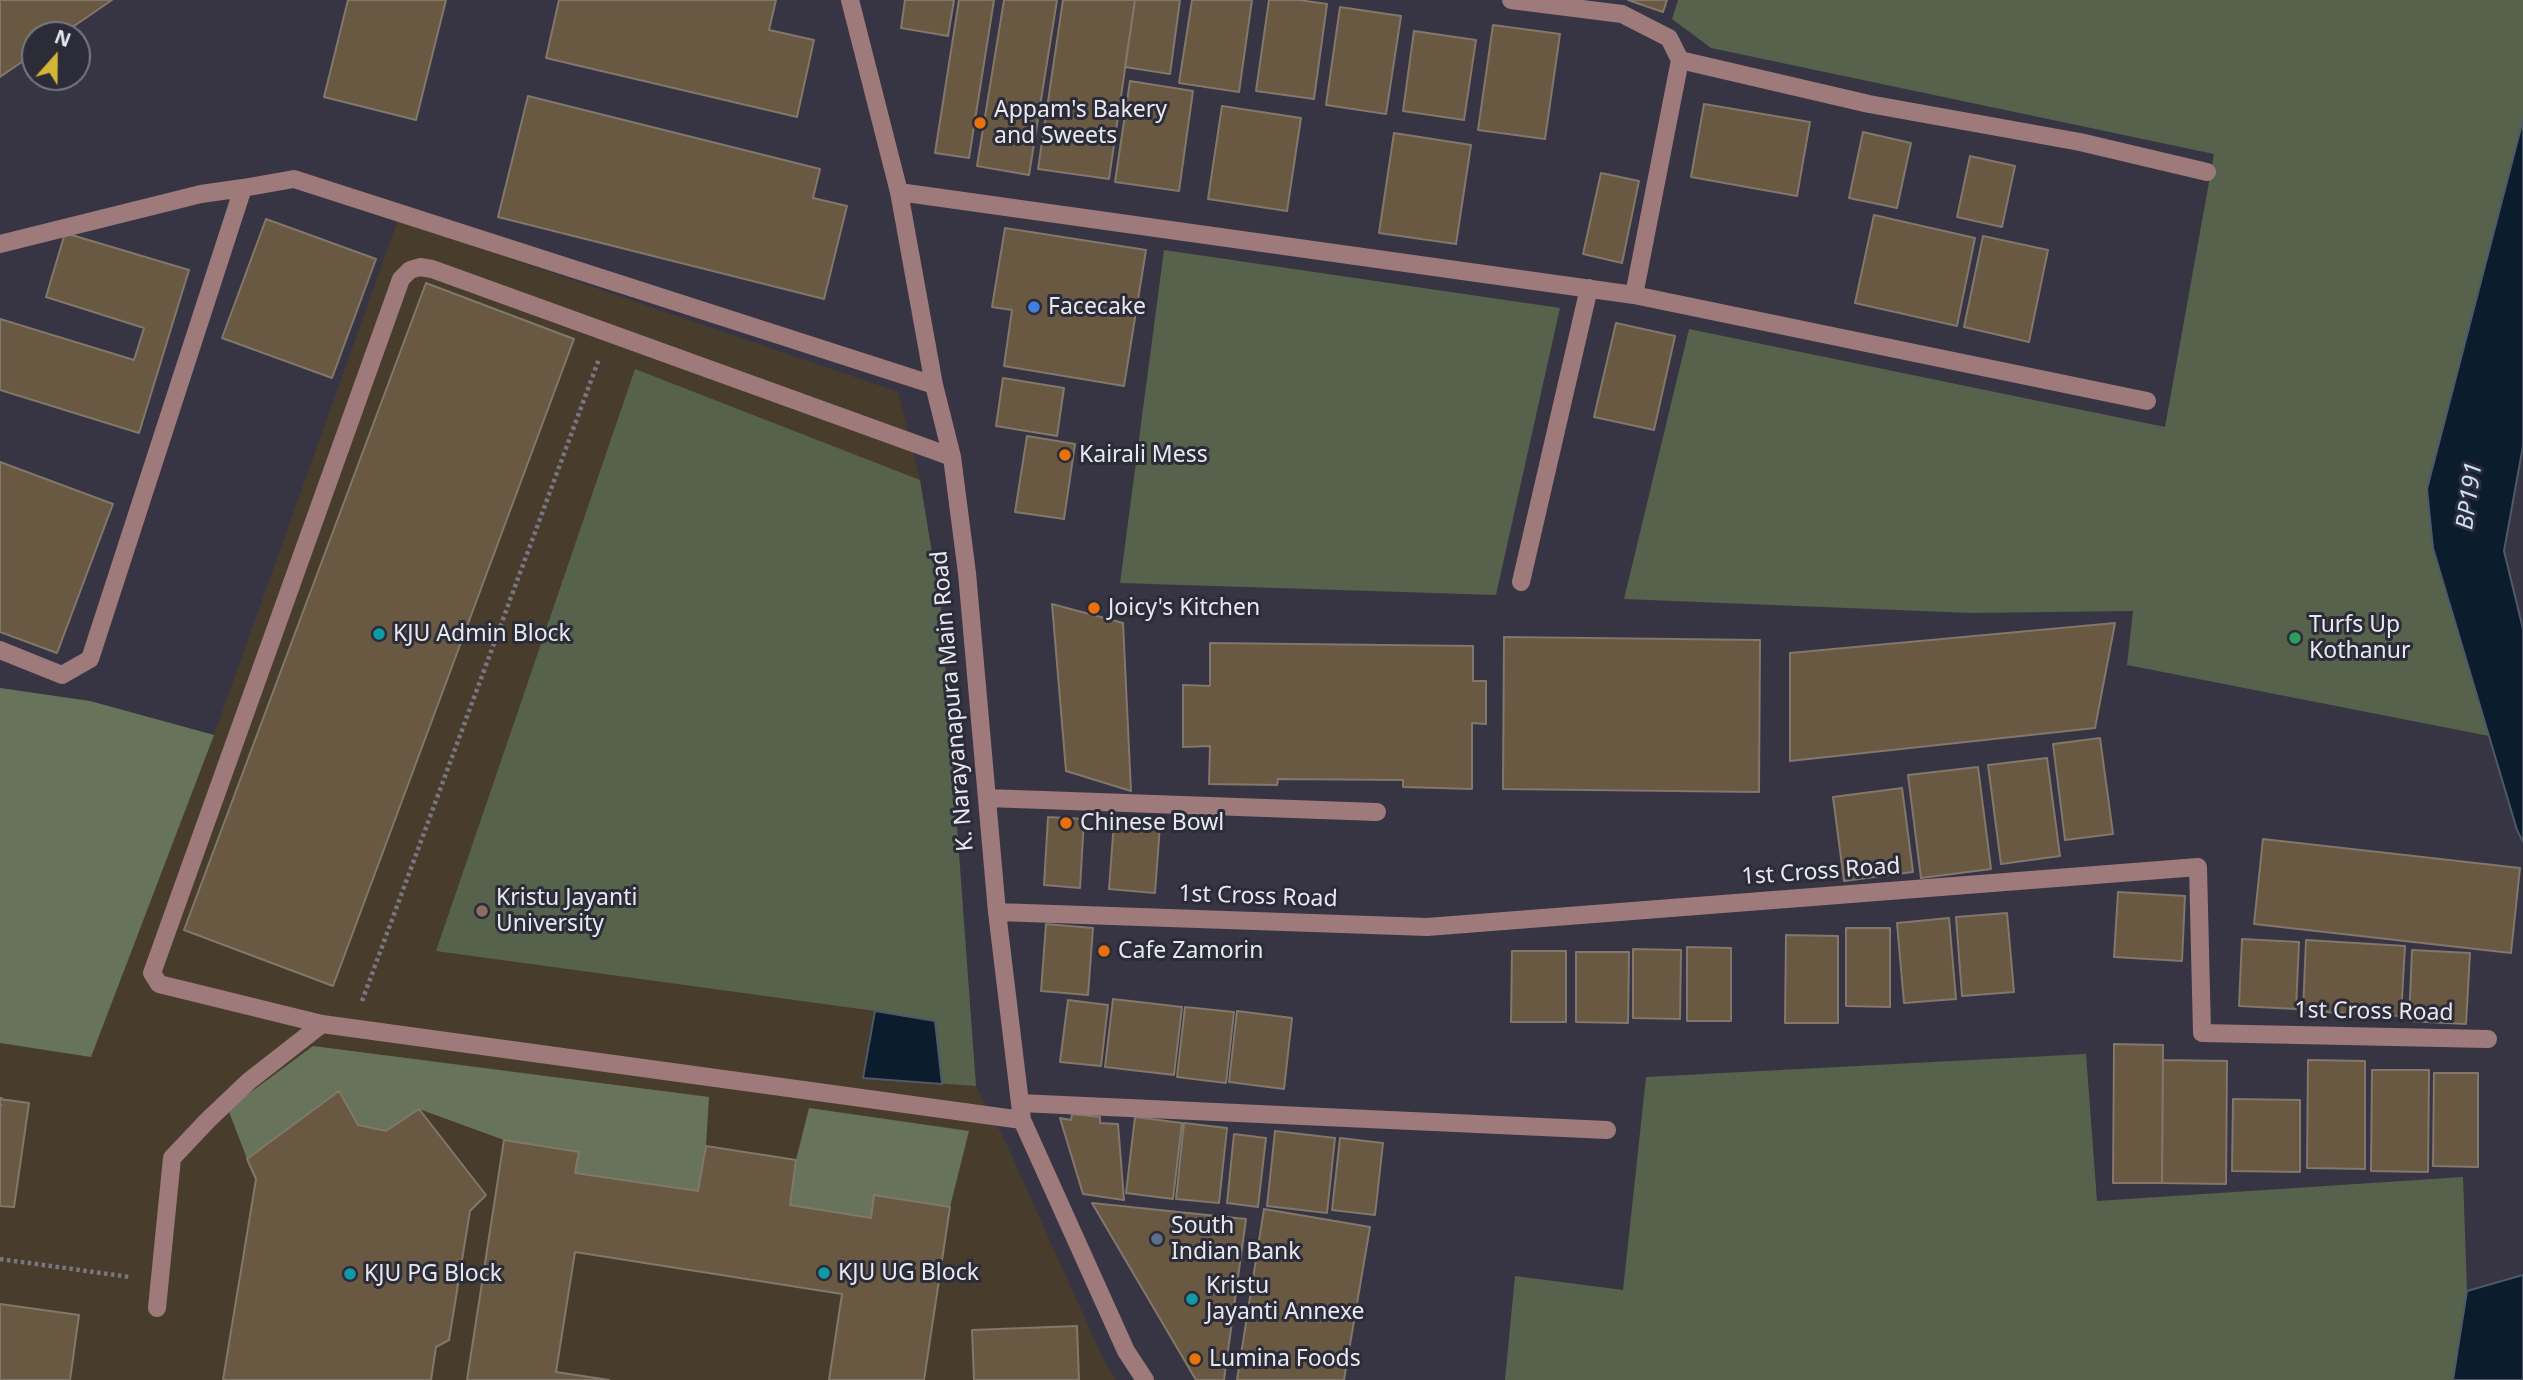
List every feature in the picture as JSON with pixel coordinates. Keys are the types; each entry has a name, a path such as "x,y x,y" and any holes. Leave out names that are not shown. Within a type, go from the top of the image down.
{"street":[{"name":"K. Narayanapura Main Road","path":"850,0 899,192 934,385 952,457 967,573 997,912 1021,1111 1126,1351 1145,1380"},
{"path":"1511,0 1622,14 1669,38 1680,60 1634,295"},
{"path":"1680,60 1869,104 2080,142 2207,172"},
{"path":"0,244 201,194 294,179 934,385"},
{"path":"0,650 62,675 90,659 243,188"},
{"path":"899,192 1634,295 2147,401"},
{"path":"952,457 432,269 420,267 410,270 401,279 152,973 159,984 322,1024 1021,1111 1606,1130"},
{"path":"1521,582 1589,288"},
{"path":"987,798 1377,811"},
{"name":"1st Cross Road","path":"997,912 1427,927 2198,867 2202,1033 2488,1039"},
{"path":"157,1308 173,1158 208,1120 249,1082 322,1024"}],"path":[{"path":"352,1028 608,333"},
{"path":"0,1097 0,1106"},
{"path":"0,1259 129,1278 134,1266"}],"shaded area":[{"name":"Kristu Jayanti University","path":"398,220 898,392 920,480 941,608 976,1086 1005,1141 1104,1361 1116,1380 0,1380 0,688 90,701 214,735"}],"green space":[{"path":"1678,0 2523,0 2523,120 2427,489 2433,548 2489,736 2127,665 2133,611 1972,613 1624,599 1689,329 2165,427 2214,154 1711,48 1672,19"},
{"path":"1164,250 1560,308 1496,595 1120,583"},
{"path":"635,369 920,480 941,608 976,1086 863,1078 875,1011 436,951"},
{"path":"0,688 90,701 214,735 91,1057 0,1043"},
{"path":"313,1046 709,1097 706,1146 698,1191 575,1173 578,1152 504,1140 419,1109 386,1131 358,1125 339,1091 247,1159 228,1109"},
{"path":"2086,1054 2097,1201 2463,1177 2467,1291 2453,1380 1505,1380 1515,1276 1623,1290 1646,1077"},
{"path":"809,1108 969,1131 950,1207 875,1195 871,1218 790,1205 796,1160"}],"water":[{"name":"BP191","path":"2523,120 2523,446 2504,551 2523,629 2523,842 2517,830 2433,548 2427,489"},
{"path":"875,1011 935,1021 942,1084 863,1078"},
{"path":"2523,1275 2523,1380 2453,1380 2467,1291"}],"building":[{"path":"0,0 112,0 81,21 21,21 21,63 0,77"},
{"path":"348,0 446,0 416,120 324,97"},
{"path":"559,0 776,0 769,30 814,40 797,117 546,58"},
{"path":"905,0 954,0 948,36 901,28"},
{"path":"959,0 994,0 969,158 935,153"},
{"path":"1004,0 1057,0 1029,175 977,166"},
{"path":"1063,0 1135,0 1109,179 1038,169"},
{"path":"1135,0 1180,0 1170,74 1125,67"},
{"path":"1192,0 1252,0 1239,92 1179,83"},
{"path":"1269,0 1327,4 1314,99 1256,91"},
{"path":"1628,0 1667,0 1663,12"},
{"path":"1340,7 1401,16 1386,114 1326,105"},
{"path":"1493,25 1560,34 1545,139 1478,130"},
{"path":"1414,31 1476,40 1464,120 1403,111"},
{"path":"1130,81 1193,91 1179,191 1115,182"},
{"path":"528,96 820,169 813,198 847,206 824,299 498,217"},
{"path":"1704,104 1810,122 1797,196 1691,177"},
{"path":"1222,106 1301,118 1287,211 1208,199"},
{"path":"1863,132 1911,143 1897,208 1849,198"},
{"path":"1394,133 1471,145 1456,244 1379,233"},
{"path":"1970,156 2015,166 2002,227 1957,217"},
{"path":"1601,173 1639,181 1622,263 1583,254"},
{"path":"1874,215 1975,238 1957,326 1855,303"},
{"path":"266,219 376,259 332,378 222,338"},
{"path":"1005,228 1146,250 1124,386 1004,366 1012,310 992,307"},
{"path":"65,233 189,270 139,433 0,390 0,319 134,360 144,328 46,297"},
{"path":"1983,236 2048,250 2029,342 1964,327"},
{"name":"KJU Admin Block","path":"426,283 574,339 333,986 184,930"},
{"path":"1616,323 1675,336 1654,430 1594,417"},
{"path":"1003,378 1064,388 1057,436 996,426"},
{"path":"1027,436 1075,444 1064,519 1015,512"},
{"path":"0,462 113,504 57,653 0,632"},
{"path":"1052,604 1123,623 1131,791 1066,771"},
{"path":"2115,623 2095,728 1790,761 1790,653"},
{"path":"1504,637 1760,640 1759,792 1503,789"},
{"path":"1210,643 1473,646 1473,681 1486,681 1486,724 1472,723 1472,789 1403,787 1403,780 1278,779 1277,785 1209,784 1210,746 1183,747 1183,685 1210,686"},
{"path":"2100,738 2113,834 2065,840 2053,744"},
{"path":"2047,758 2060,856 2001,864 1988,765"},
{"path":"1978,767 1991,869 1921,878 1908,775"},
{"path":"1902,788 1913,872 1844,881 1833,797"},
{"path":"1048,817 1084,819 1080,888 1044,885"},
{"path":"1114,822 1160,825 1155,893 1109,889"},
{"path":"2263,839 2520,868 2511,953 2254,924"},
{"path":"2118,892 2185,896 2182,961 2114,957"},
{"path":"2007,913 2014,992 1962,996 1956,917"},
{"path":"1949,918 1956,999 1904,1003 1897,923"},
{"path":"1046,924 1093,928 1088,995 1041,991"},
{"path":"1846,928 1890,928 1890,1007 1846,1006"},
{"path":"1786,935 1838,936 1838,1023 1785,1023"},
{"path":"2242,939 2299,942 2296,1009 2239,1006"},
{"path":"2306,940 2405,946 2401,1016 2303,1011"},
{"path":"1687,947 1731,948 1731,1021 1687,1021"},
{"path":"1633,949 1681,950 1680,1019 1633,1018"},
{"path":"2412,950 2470,953 2466,1024 2409,1021"},
{"path":"1512,951 1566,951 1566,1022 1511,1022"},
{"path":"1576,952 1629,952 1628,1023 1576,1022"},
{"path":"1113,999 1182,1007 1174,1075 1105,1067"},
{"path":"1068,1000 1108,1005 1101,1066 1060,1062"},
{"path":"1185,1007 1234,1012 1226,1083 1177,1077"},
{"path":"1237,1011 1292,1018 1284,1089 1229,1082"},
{"path":"2114,1044 2163,1045 2162,1183 2113,1183"},
{"path":"2163,1060 2227,1061 2226,1184 2162,1183"},
{"path":"2308,1060 2365,1061 2365,1169 2307,1168"},
{"path":"2372,1070 2429,1070 2428,1172 2371,1171"},
{"path":"2434,1073 2478,1073 2478,1167 2433,1166"},
{"name":"KJU PG Block","path":"339,1091 358,1125 386,1131 419,1109 486,1195 470,1211 449,1340 436,1347 431,1380 223,1380 256,1179 247,1159"},
{"path":"0,1099 29,1103 14,1207 0,1206"},
{"path":"2233,1099 2300,1100 2300,1172 2232,1171"},
{"path":"1072,1114 1100,1117 1100,1123 1118,1124 1124,1200 1083,1194 1060,1118 1071,1120"},
{"path":"1135,1117 1182,1123 1173,1199 1126,1193"},
{"path":"1184,1123 1227,1128 1219,1203 1176,1199"},
{"path":"1275,1131 1335,1138 1327,1213 1267,1206"},
{"path":"1234,1134 1266,1138 1258,1207 1227,1203"},
{"path":"1340,1138 1383,1143 1375,1215 1332,1210"},
{"name":"KJU UG Block","path":"504,1140 579,1152 575,1173 698,1191 706,1146 796,1160 790,1205 871,1218 874,1195 950,1207 924,1380 829,1380 842,1294 575,1252 556,1372 609,1380 467,1380"},
{"name":"Kristu Jayanti Annexe","path":"1092,1203 1246,1219 1224,1380 1196,1380"},
{"path":"1264,1209 1370,1227 1344,1380 1237,1380"},
{"path":"0,1304 79,1315 70,1380 0,1380"},
{"path":"1077,1326 1079,1380 974,1380 972,1330"}],"place":[{"name":"Appam's Bakery and Sweets","path":"980,123"},
{"name":"Facecake","path":"1034,307"},
{"name":"Kairali Mess","path":"1065,455"},
{"name":"Joicy's Kitchen","path":"1094,608"},
{"name":"KJU Admin Block","path":"379,634"},
{"name":"Turfs Up Kothanur","path":"2295,638"},
{"name":"Chinese Bowl","path":"1066,823"},
{"name":"Kristu Jayanti University","path":"482,911"},
{"name":"Cafe Zamorin","path":"1104,951"},
{"name":"South Indian Bank","path":"1157,1239"},
{"name":"KJU UG Block","path":"824,1273"},
{"name":"KJU PG Block","path":"350,1274"},
{"name":"Kristu Jayanti Annexe","path":"1192,1299"},
{"name":"Lumina Foods","path":"1195,1359"}]}
